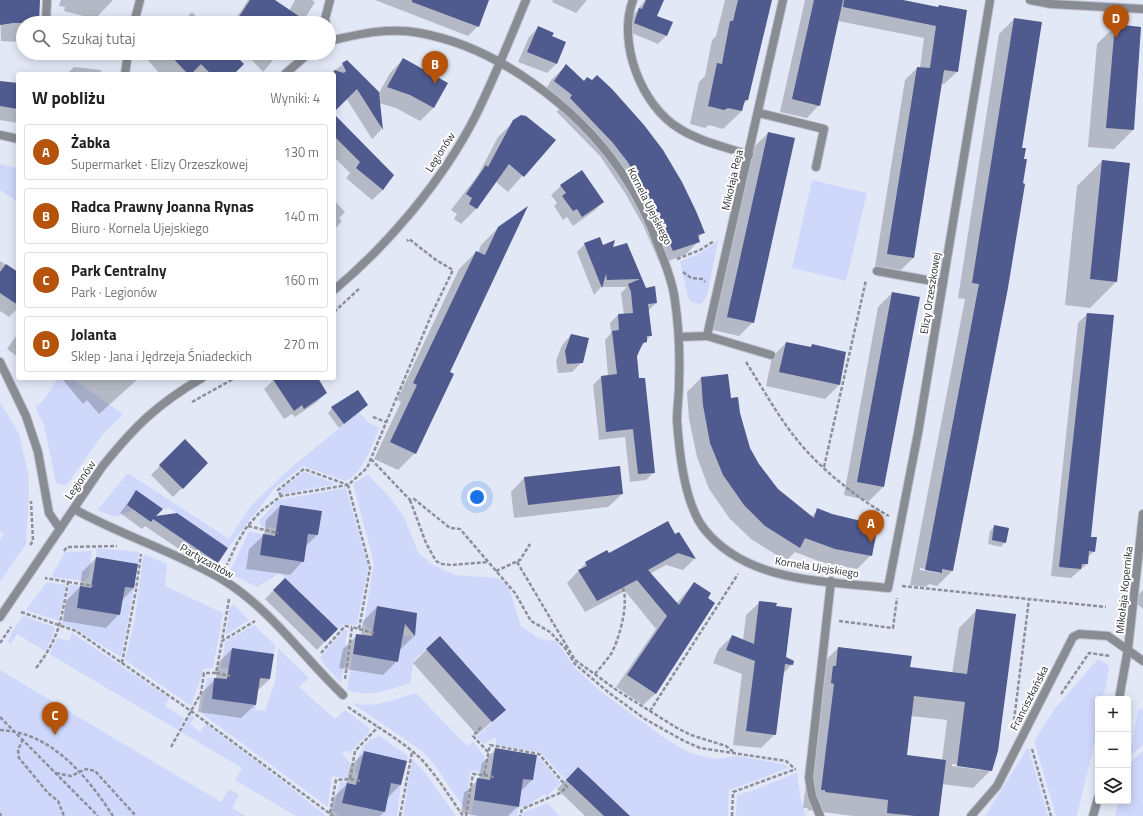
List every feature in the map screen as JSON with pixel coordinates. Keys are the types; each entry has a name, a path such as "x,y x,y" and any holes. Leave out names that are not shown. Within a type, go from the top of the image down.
{"street":[{"path":"46,16 47,0"},
{"path":"136,16 140,0"},
{"path":"326,16 330,0"},
{"name":"Legionów","path":"336,288 379,248 413,210 447,164 475,118 500,64 526,0"},
{"path":"633,0 628,13 628,34 634,68 643,89 660,113 680,129 702,139 749,155"},
{"name":"Mikołaja Reja","path":"708,336 759,114 783,0"},
{"name":"Elizy Orzeszkowej","path":"888,588 918,433 990,0"},
{"path":"1030,0 1051,4 1143,9"},
{"name":"Kornela Ujejskiego","path":"336,40 384,31 418,32 450,40 527,78 555,100 592,136 621,170 654,235 675,298 680,383 677,419 681,456 686,487 704,529 722,547 746,563 779,574 888,588"},
{"path":"125,72 127,60"},
{"path":"287,72 301,60"},
{"path":"759,114 824,129 816,167"},
{"path":"0,135 16,139"},
{"path":"877,271 943,283"},
{"path":"678,337 708,336 771,355"},
{"path":"0,362 26,416 38,452 49,513 60,529"},
{"name":"Legionów","path":"0,616 102,467 136,426 163,403 199,380"},
{"name":"Partyzantów","path":"74,509 92,519 161,548 221,579 252,602 343,695"},
{"name":"Mikołaja Kopernika","path":"1143,514 1128,649 1143,661"},
{"path":"820,816 812,796 809,778 831,581"},
{"name":"Franciszkańska","path":"971,816 997,786 1073,637 1079,634 1108,636 1128,649"},
{"path":"1120,696 1128,649"},
{"path":"1093,816 1096,804"}],"path":[{"path":"674,260 700,250 717,238"},
{"path":"223,573 237,543 248,526 260,512 281,496 348,485 367,468 433,311 453,270 436,260 409,239"},
{"path":"681,270 691,278 702,279 706,284"},
{"path":"824,467 867,280 877,271"},
{"path":"743,346 743,356 794,437 824,467 872,506 900,521"},
{"path":"189,404 231,380"},
{"path":"373,417 386,422"},
{"path":"371,458 410,500 426,543 436,561 447,564 488,562"},
{"path":"281,496 278,490 304,469 348,485"},
{"path":"348,485 370,568 359,629"},
{"path":"28,549 33,541 31,495"},
{"path":"410,500 414,499 450,528 460,529 515,593 531,621 550,632 576,660 650,711 691,735 726,746 736,753"},
{"path":"248,526 278,533"},
{"path":"496,571 520,560 530,544"},
{"path":"63,552 67,546 123,547"},
{"path":"122,663 136,590 141,550"},
{"path":"517,562 575,664 645,719 684,741 700,748 786,761 796,769"},
{"path":"650,711 739,572"},
{"path":"41,584 48,573"},
{"path":"44,578 94,586"},
{"path":"36,668 54,642 60,625 68,582"},
{"path":"903,586 1106,607"},
{"path":"595,674 610,655 617,642 625,607 626,595 623,588"},
{"path":"827,619 893,628 898,593"},
{"path":"226,594 234,601"},
{"path":"216,673 229,596"},
{"path":"1029,599 1013,729 1028,742 1034,754 1052,816"},
{"path":"17,618 25,607"},
{"path":"21,612 76,631 191,711 333,816"},
{"path":"250,616 261,626"},
{"path":"222,641 256,621"},
{"path":"0,643 13,625"},
{"path":"312,662 345,626 374,633"},
{"path":"352,627 342,703 412,752 434,774 463,816"},
{"path":"1089,653 1111,656"},
{"path":"171,747 201,692 204,673 216,673 230,676"},
{"path":"0,717 98,816"},
{"path":"350,779 355,751 378,727"},
{"path":"481,727 473,736 488,753"},
{"path":"0,730 15,731 27,735 60,753 81,772 113,816"},
{"path":"23,739 18,750 19,758 48,793 58,801 64,816"},
{"path":"484,775 490,745 539,754 567,787 560,793 522,809 520,816"},
{"path":"400,816 412,752"},
{"path":"732,816 732,792 796,769 810,768"},
{"path":"54,772 70,776 86,769 95,771 136,816"},
{"path":"466,816 473,774 494,777"},
{"path":"330,813 336,780 350,779 360,781"}],"shaded area":[{"path":"0,164 16,168 16,201 0,190"},
{"path":"812,180 867,193 846,281 792,268"},
{"path":"718,241 707,296 701,304 693,303 688,298 680,261 697,255"},
{"path":"57,380 74,380 123,414 103,434 66,486 56,483 44,425 35,407 43,401"},
{"path":"0,402 19,434 28,473 29,496 26,544 0,582 0,540 4,534 0,531"},
{"path":"359,412 369,423 379,428 367,458 358,471 346,481 303,466 275,488 228,548 168,507 166,510 136,491 127,505 134,510 115,517 97,510 128,473 229,539 250,507 287,471"},
{"path":"304,472 336,484 282,494 280,490"},
{"path":"368,474 391,499 404,517 418,552 431,564 455,575 497,578 508,585 521,626 540,639 556,641 576,669 599,690 667,740 690,753 716,759 737,756 784,764 789,768 729,790 728,816 630,816 578,767 566,780 540,752 496,745 496,737 484,744 477,737 505,710 440,636 414,660 410,683 373,693 357,693 349,691 347,689 353,654 398,662 403,635 413,637 417,613 377,606 373,630 367,628 364,623 374,563 353,484"},
{"path":"346,488 368,567 357,625 343,624 338,629 280,573 257,587 229,573 249,532 263,534 260,555 304,561 308,534 318,535 321,511 280,505 277,528 262,527 259,521 278,500"},
{"path":"97,548 139,552 138,564 96,557"},
{"path":"92,551 89,576 85,581 51,577 65,552"},
{"path":"145,554 167,564 165,586 223,613 213,668 204,669 191,706 125,660 135,619 143,556"},
{"path":"47,582 66,585 59,621 26,610"},
{"path":"69,585 80,586 77,608 120,615 125,587 134,588 121,657 76,629 62,624"},
{"path":"233,604 249,620 226,635 229,609"},
{"path":"23,616 55,627 52,639 45,651 17,634 11,644 8,642 12,632"},
{"path":"254,625 275,645 274,654 232,648 229,669 221,668 225,642"},
{"path":"344,630 348,630 345,643 347,648 341,683 324,664 320,657"},
{"path":"72,633 169,698 165,706 184,718 178,730 49,654 57,638 69,641"},
{"path":"278,648 309,678 299,687 335,719 345,710 369,728 369,733 349,753 346,750 342,754 350,763 348,776 345,778 332,776 328,807 201,713 207,678 214,678 212,699 256,705 255,710 265,711 275,681"},
{"path":"1098,659 1109,666 1106,687 1102,696 1095,696 1095,741 1077,816 1056,816 1034,741 1054,710"},
{"path":"0,670 221,802 229,789 239,795 232,808 246,816 0,816"},
{"path":"416,693 467,746 473,742 485,757 482,772 470,771 466,811 433,763 422,751 352,703 360,705 376,704"},
{"path":"1143,709 1143,745 1132,754 1131,748 1138,710"},
{"path":"191,715 195,717 190,724 200,732 206,724 326,816 296,816 235,780 242,768 181,732"},
{"path":"380,736 408,756 407,761 358,777 355,772 359,755 369,741"},
{"path":"1028,747 1048,816 985,816"},
{"path":"1143,751 1143,816 1115,816 1118,804 1131,804 1131,761"},
{"path":"537,755 561,783 547,796 545,794 524,807 519,807 523,779 533,780"},
{"path":"412,759 426,774 456,816 403,816"},
{"path":"797,773 800,796 806,816 736,816 737,795"},
{"path":"340,782 347,783 342,803 384,812 391,783 401,785 397,816 339,816 333,810"},
{"path":"474,799 519,807 517,816 471,816"},
{"path":"547,803 560,816 523,816 523,813"}],"building":[{"path":"0,0 40,0 39,16 16,16 16,23 0,25"},
{"path":"250,0 275,0 299,16 240,16"},
{"path":"412,0 489,0 479,27 412,2"},
{"path":"646,0 664,0 657,16 673,22 667,36 634,23 639,8 642,9"},
{"path":"738,0 772,0 748,100 745,100 742,111 728,108 724,110 708,106 717,63 722,64 730,21 733,21"},
{"path":"814,0 843,0 820,106 792,99"},
{"path":"844,0 903,0 938,7 939,5 967,10 958,72 944,70 914,258 887,254 917,67 930,68 936,26 843,7"},
{"path":"1014,18 1042,22 1022,148 1026,148 1024,159 1027,159 1023,183 1025,184 1008,288 953,571 942,569 942,573 925,570 979,284 972,283"},
{"path":"1115,24 1141,27 1134,130 1106,128"},
{"path":"538,26 554,33 552,36 566,42 557,64 527,52"},
{"path":"403,58 448,83 434,108 410,95 387,87"},
{"path":"175,60 240,60 244,64 236,72 209,72 201,64 193,72 186,72"},
{"path":"347,60 379,92 383,130 357,89 336,110 336,72 334,72 334,70 344,73 346,71 342,63"},
{"path":"566,64 584,81 587,77 592,80 597,75 612,89 644,125 663,150 682,182 705,233 698,235 700,242 673,251 649,196 627,161 613,143 570,98 572,95 554,81"},
{"path":"0,81 16,83 16,109 0,106"},
{"path":"521,115 526,116 556,140 524,177 509,164 477,209 469,204 472,198 466,194 486,165 488,167 513,120"},
{"path":"336,116 394,175 383,190 356,168 360,162 336,138"},
{"path":"768,132 795,138 754,323 727,317"},
{"path":"1102,160 1130,163 1117,282 1090,279"},
{"path":"582,170 604,202 582,217 577,209 573,211 562,196 566,193 560,185"},
{"path":"528,206 450,372 454,374 416,454 390,442 417,385 413,383 476,251 485,255 498,227"},
{"path":"600,237 603,245 615,240 613,247 627,243 646,288 655,286 657,303 648,304 652,336 647,336 647,342 643,343 637,356 639,378 645,378 655,473 638,474 633,429 606,432 601,376 617,374 612,331 619,330 618,314 633,313 631,292 628,284 640,279 607,280 606,274 602,288 584,243"},
{"path":"6,264 16,271 16,304 0,293 0,272"},
{"path":"892,292 920,297 884,487 857,482"},
{"path":"1087,313 1114,315 1091,537 1097,537 1095,552 1089,551 1088,564 1082,564 1081,569 1059,567"},
{"path":"571,334 589,338 583,363 567,364 565,351"},
{"path":"786,342 811,347 812,344 846,352 840,385 779,372"},
{"path":"728,374 731,398 738,397 740,413 750,448 759,464 778,489 814,518 817,508 832,514 878,525 872,556 835,549 805,538 800,548 765,526 744,505 723,475 710,443 703,405 701,377"},
{"path":"273,380 319,380 327,393 304,409 302,405 294,411"},
{"path":"358,390 368,405 344,424 331,407"},
{"path":"185,439 208,463 183,489 159,465"},
{"path":"620,466 623,494 528,505 524,477"},
{"path":"136,490 163,509 156,516 177,513 228,548 218,563 153,519 151,522 127,505"},
{"path":"280,505 322,511 318,535 308,534 304,562 260,555 263,534 275,536"},
{"path":"668,521 675,534 679,532 696,559 678,553 648,570 679,605 694,582 711,593 708,598 715,603 656,694 627,675 667,616 637,580 597,601 578,570 587,566 585,562 607,550 609,553"},
{"path":"994,525 1009,528 1006,543 992,540"},
{"path":"96,557 138,564 134,588 125,587 120,615 77,608 80,586 91,588"},
{"path":"285,578 338,629 325,642 273,590"},
{"path":"759,601 777,603 776,606 792,608 786,657 794,661 793,665 785,664 776,735 746,731 755,661 726,650 732,635 754,644"},
{"path":"377,606 417,613 415,636 405,624 398,662 353,654 356,634 372,636"},
{"path":"976,609 1016,614 998,751 992,771 957,766 965,702 914,696 907,755 946,760 939,816 915,816 887,813 888,800 825,792 825,790 821,790 834,684 831,683 833,666 836,666 838,647 912,656 910,667 967,674"},
{"path":"440,636 506,710 492,722 426,649"},
{"path":"232,648 274,654 270,679 260,678 256,705 212,699 214,678 227,679"},
{"path":"495,748 537,755 533,780 523,779 519,807 474,800 477,778 490,780"},
{"path":"364,751 407,761 401,785 391,783 385,812 342,803 347,783 356,785"},
{"path":"578,767 630,816 604,816 566,780"}],"place":[{"name":"Jolanta","path":"1116,38"},
{"name":"Radca Prawny Joanna Rynas","path":"435,84"},
{"name":"Żabka","path":"871,543"},
{"name":"Park Centralny","path":"55,735"}]}
